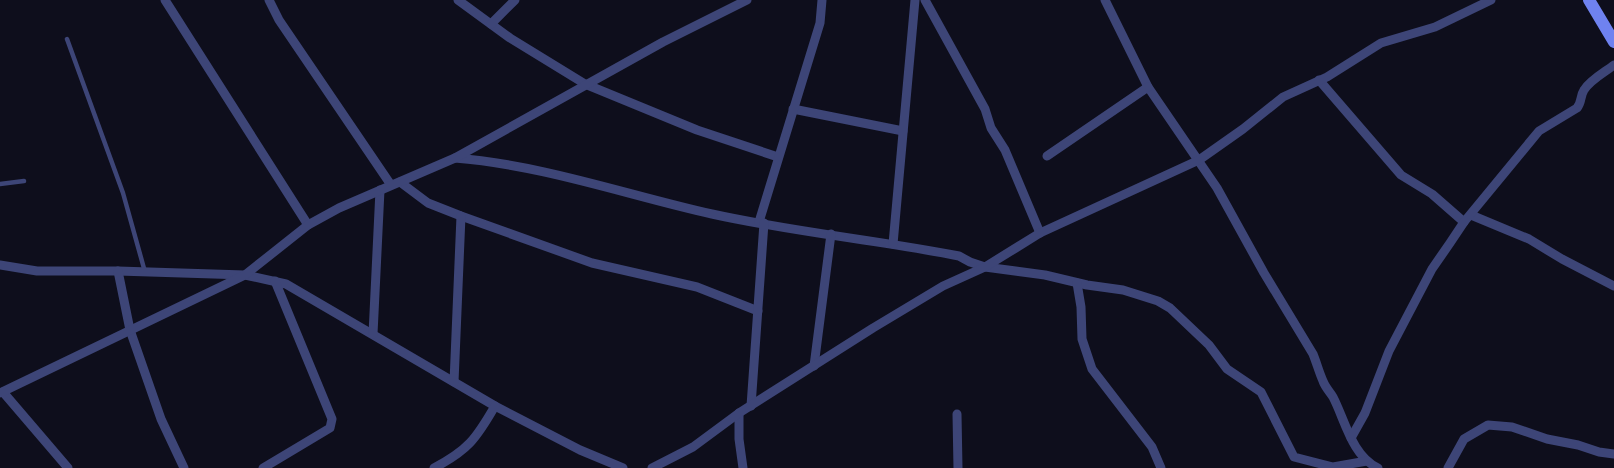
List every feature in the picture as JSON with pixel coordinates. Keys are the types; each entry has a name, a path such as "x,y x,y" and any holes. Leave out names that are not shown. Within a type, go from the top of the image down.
{"street":[{"path":"165,0 308,225"},
{"path":"269,0 279,20 395,183 428,203 592,263 697,287 758,311"},
{"path":"458,0 491,24 585,84 697,130 778,158"},
{"path":"491,24 515,0"},
{"path":"68,468 1,393 245,275 308,225 339,208 455,158 585,84 747,0"},
{"path":"751,406 758,311 761,222 778,158 820,23 822,0"},
{"path":"893,244 915,0"},
{"path":"925,0 985,109 991,128 1005,150 1040,233"},
{"path":"1105,0 1148,87 1199,160 1313,354 1320,368 1323,384 1331,394 1351,438 1367,460 1378,468"},
{"path":"652,468 693,447 739,413 935,291 985,267 1040,233 1199,160 1283,97 1319,80 1381,43 1435,27 1491,0"},
{"path":"1589,0 1614,42"},
{"path":"1351,438 1365,413 1389,351 1432,268 1468,218 1539,130 1577,108 1581,103 1581,94 1585,88 1614,65"},
{"path":"1319,80 1401,175 1468,218 1529,239 1614,286"},
{"path":"1047,156 1148,87"},
{"path":"793,109 903,131"},
{"path":"455,158 533,169 712,214 959,255 985,267 1046,275 1077,283 1123,290 1170,308 1209,345 1227,369 1261,392 1294,457 1333,467 1367,460"},
{"path":"373,334 380,190"},
{"path":"454,382 461,216"},
{"path":"814,366 831,234"},
{"path":"0,265 38,271 245,275 294,287 495,406 580,450 623,468"},
{"path":"118,271 130,330 161,419 184,468"},
{"path":"263,468 330,428 332,419 275,281"},
{"path":"1077,283 1081,307 1082,339 1092,369 1152,447 1161,468"},
{"path":"434,468 470,445 495,406"},
{"path":"739,413 739,439 743,468"},
{"path":"957,414 958,468"},
{"path":"1448,468 1464,439 1488,425 1512,427 1547,439 1614,454"}],"lane":[{"path":"67,39 123,193 145,272"},
{"path":"0,184 24,182"}]}
